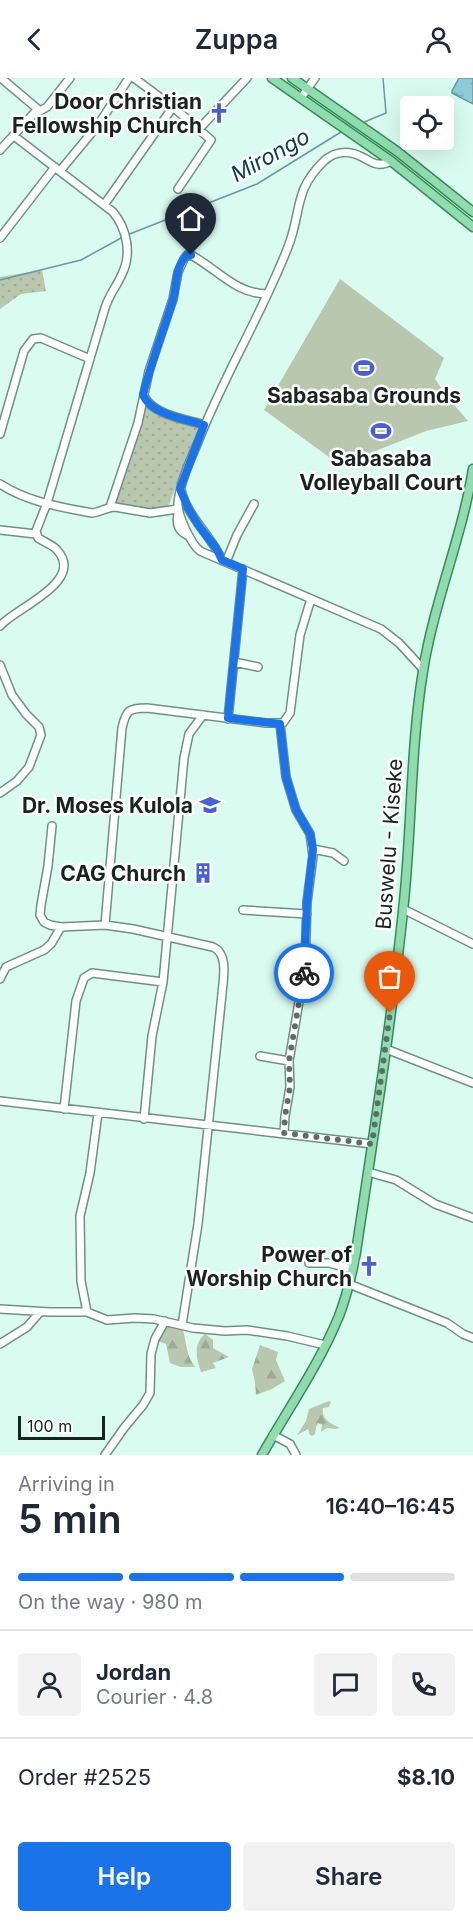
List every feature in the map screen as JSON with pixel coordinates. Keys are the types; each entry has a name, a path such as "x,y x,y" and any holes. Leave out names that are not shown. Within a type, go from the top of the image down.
{"main road":[{"path":"272,78 360,138 473,227"},
{"path":"292,78 366,129 473,212"},
{"name":"Buswelu - Kiseke","path":"262,1455 325,1345 336,1323 350,1284 386,1049 403,909 414,750 423,669 466,505 473,469"}],"street":[{"path":"1,78 37,110 43,111 69,78"},
{"path":"0,238 98,125 129,78"},
{"path":"134,78 211,139 178,189"},
{"path":"199,129 247,78"},
{"path":"301,98 315,78"},
{"path":"104,205 173,107"},
{"path":"0,150 37,110"},
{"path":"14,136 104,205 119,220 125,236 126,264 108,299 36,534"},
{"path":"391,161 378,164 351,152 338,153 327,158 304,186 294,231 251,330 223,382 204,425 180,489 178,510 195,548 381,629 423,669"},
{"path":"110,507 138,423 143,395 173,299 178,272 184,259 187,255 196,258 238,287 254,293 267,294"},
{"path":"0,434 24,351 33,339 41,338 90,359"},
{"path":"143,395 147,403 155,408 204,425"},
{"path":"0,484 14,493 92,513 110,507 150,513 178,510"},
{"path":"180,489 188,508 224,561"},
{"path":"224,561 254,504"},
{"path":"0,530 36,534 38,538 57,548 64,563 57,583 10,616 0,626"},
{"path":"228,718 243,569"},
{"path":"105,926 122,728 126,713 133,708 147,708 280,724 285,722 289,716 300,635 311,599"},
{"path":"234,662 258,667"},
{"path":"0,665 12,695 39,727 41,735 29,767 17,781 0,793"},
{"path":"144,1119 151,1046 162,982 184,758 189,734 203,715"},
{"path":"280,724 286,777 296,810 310,834 313,849 303,983 289,1061 290,1087 284,1133"},
{"path":"52,826 40,915 44,922 61,927 105,926 133,929 217,949 223,959 214,1079 207,1126 198,1224 182,1325"},
{"path":"313,849 333,853 344,861"},
{"path":"403,909 473,944"},
{"path":"243,910 307,914"},
{"path":"0,979 6,967 45,950 61,927"},
{"path":"64,1109 76,1001 84,978 92,973 162,982"},
{"path":"386,1049 473,1083"},
{"path":"260,1056 289,1061"},
{"path":"0,1101 372,1144"},
{"path":"87,1312 81,1281 80,1216 90,1173 98,1113"},
{"path":"368,1172 396,1180 435,1204 473,1218"},
{"path":"309,1263 329,1263 352,1269"},
{"path":"350,1284 447,1323 473,1338"},
{"path":"0,1309 87,1312 104,1320 135,1318 165,1321 208,1330 241,1330 287,1336 325,1345"},
{"path":"0,1344 27,1327 40,1312"},
{"path":"105,1455 150,1393 151,1354 155,1339 165,1321"},
{"path":"273,1435 290,1444 296,1455"}],"green space":[{"path":"42,270 46,291 21,294 0,309 0,277"},
{"name":"Sabasaba Grounds","path":"340,279 444,358 435,379 468,421 426,431 340,465 264,410"},
{"path":"144,404 200,423 167,510 110,505"},
{"path":"164,1325 183,1330 188,1354 195,1367 181,1367 170,1363 166,1344 158,1341"},
{"path":"205,1334 213,1340 213,1348 229,1357 213,1363 216,1368 201,1372 197,1347"},
{"path":"260,1345 278,1352 276,1360 285,1381 256,1395 252,1369"},
{"path":"331,1402 329,1407 323,1408 325,1418 340,1428 327,1428 321,1432 322,1425 318,1423 315,1434 312,1436 308,1429 297,1435 306,1421 309,1409"}],"water":[{"path":"459,78 473,78 473,104 452,93"}],"waterway":[{"name":"Mirongo","path":"362,123 386,113 383,78"},
{"name":"Mirongo","path":"127,235 257,184 341,132"},
{"name":"Mirongo","path":"0,280 81,260 123,237"}],"way so far":[{"path":"304,973 289,1061 290,1087 284,1133 372,1144 390,1013"}],"place":[{"name":"Door Christian Fellowship Church","path":"219,113"},
{"name":"Sabasaba Grounds","path":"364,368"},
{"name":"Sabasaba Volleyball Court","path":"381,431"},
{"name":"Dr. Moses Kulola","path":"210,805"},
{"name":"CAG Church","path":"203,873"},
{"name":"Power of Worship Church","path":"369,1266"}],"route":[{"path":"191,255 187,255 178,272 174,296 153,357 143,395 150,406 204,425 180,489 188,508 222,560 243,569 228,718 280,724 286,777 296,810 310,834 313,849 307,902 304,973"}]}
